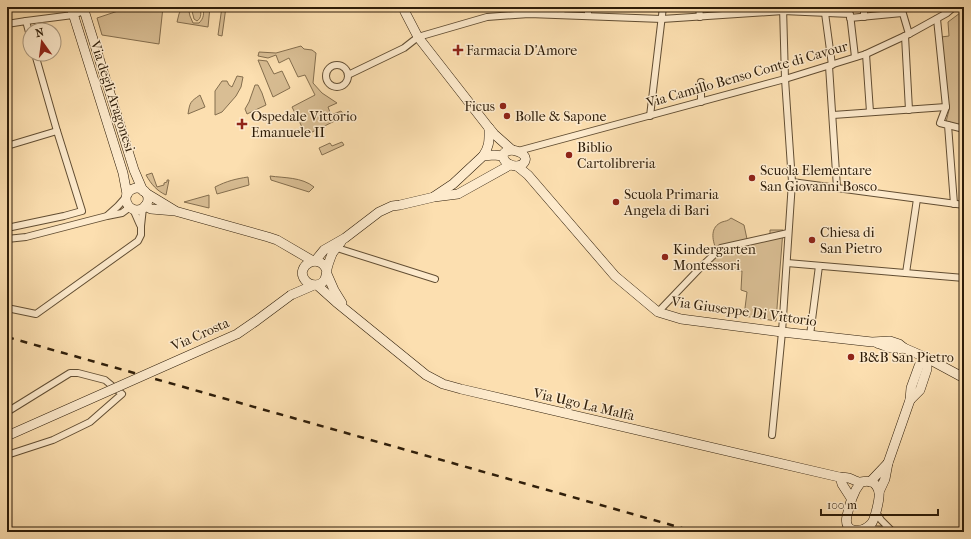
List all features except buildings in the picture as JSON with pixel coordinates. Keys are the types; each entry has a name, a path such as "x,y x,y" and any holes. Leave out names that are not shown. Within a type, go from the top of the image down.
{"street":[{"name":"Via Giuseppe Di Vittorio","path":"403,7 418,37 509,153 524,155 519,163"},
{"path":"561,15 562,7"},
{"path":"588,7 588,16"},
{"path":"650,116 664,7"},
{"path":"699,7 700,17"},
{"path":"736,7 737,14"},
{"path":"864,7 864,17"},
{"name":"Via Camillo Benso Conte di Cavour","path":"434,197 452,184 483,156 509,153 539,146 785,79 866,54 937,19 954,7"},
{"path":"7,24 84,9"},
{"name":"Via degli Aragonesi","path":"84,9 134,170 144,192"},
{"path":"348,75 404,48 418,37 487,17 529,14 662,19 783,9 864,17 902,10 907,35 909,110"},
{"path":"772,435 782,332 792,182 785,79 783,9"},
{"name":"Via degli Aragonesi","path":"72,11 123,173 127,195"},
{"path":"825,13 831,65 837,188"},
{"path":"850,16 855,57"},
{"path":"937,19 946,107 940,123 964,129"},
{"path":"866,54 870,112"},
{"path":"7,228 82,211 37,62"},
{"path":"701,82 701,102"},
{"path":"833,115 946,107"},
{"path":"948,125 954,204"},
{"path":"7,146 57,131"},
{"path":"483,156 487,149 492,131"},
{"name":"Via Camillo Benso Conte di Cavour","path":"345,238 379,212 392,206 434,197 458,194 519,163 539,146"},
{"name":"Via Giuseppe Di Vittorio","path":"509,153 504,160 519,163 615,276 658,312 681,318 782,332 872,342 889,348 904,348 927,358 964,378"},
{"path":"792,182 964,205"},
{"path":"107,216 133,189 140,189 175,211"},
{"path":"7,308 36,314 138,241 141,235 144,207 147,199 144,192"},
{"path":"127,195 127,204 131,208 141,226"},
{"path":"906,273 917,199"},
{"path":"7,239 26,237 122,213 131,208 139,209 144,207 175,211 277,240 314,261 322,263 326,268 334,290 345,309"},
{"path":"658,312 721,248 788,233"},
{"path":"291,295 323,282 326,277 332,254 345,238"},
{"path":"291,295 304,274 307,264 314,261 324,250 345,238"},
{"path":"287,246 300,262 308,283 316,285"},
{"path":"337,248 435,279"},
{"path":"786,263 964,278"},
{"path":"810,335 819,266"},
{"name":"Via Ugo La Malfa","path":"316,285 426,375 443,384 865,482"},
{"name":"Via Crosta","path":"7,436 237,334 291,295"},
{"path":"879,492 885,479 888,463 910,400 920,390 927,369 927,358"},
{"path":"7,412 70,373 78,373 105,380 122,394 90,422 53,440 7,455"},
{"path":"842,532 856,489 888,463"},
{"path":"840,477 842,484 852,498"},
{"path":"861,531 870,526 873,522 879,500 877,486 865,482"},
{"path":"876,512 881,520 894,531"},
{"path":"846,520 851,530 855,531 894,531"}],"shaded area":[{"path":"130,7 163,7 159,44 102,35 97,18"},
{"path":"182,7 188,7 193,23 199,23 204,12 203,7 210,7 208,27 177,22"},
{"path":"191,7 200,7 201,13 199,20 197,21 194,19"},
{"path":"222,7 226,7 222,36 218,35"},
{"path":"963,7 964,126 946,122 949,110 941,37 949,36 948,22 960,13"},
{"path":"301,46 304,49 312,50 316,53 313,83 322,93 337,103 328,107 331,115 341,111 345,116 306,135 292,107 315,95 305,75 298,77 289,58 279,63 276,55 268,58 258,56 259,52 276,53"},
{"path":"258,60 267,61 274,74 282,71 290,88 273,97"},
{"path":"237,76 243,77 241,87 236,96 222,112 215,115 215,91 222,81 227,81 232,87"},
{"path":"255,85 258,85 266,105 247,114 245,109"},
{"path":"200,95 205,107 188,114 191,103"},
{"path":"342,142 344,145 322,155 319,148 330,143 332,146"},
{"path":"152,173 157,187 164,185 167,180 169,180 166,195 154,187 146,175"},
{"path":"270,176 304,181 314,187 309,192 271,180"},
{"path":"248,177 249,185 217,194 215,187 231,180"},
{"path":"209,195 209,208 184,202"},
{"path":"731,218 744,225 747,239 770,235 770,230 783,230 776,321 744,316 747,292 741,290 742,271 698,267 716,249 713,237 715,227"}],"railway":[{"path":"7,337 696,532"}],"place":[{"name":"Farmacia D'Amore","path":"458,50"},
{"name":"Ficus","path":"503,106"},
{"name":"Bolle & Sapone","path":"507,116"},
{"name":"Ospedale Vittorio Emanuele II","path":"242,124"},
{"name":"Biblio Cartolibreria","path":"569,155"},
{"name":"Scuola Elementare San Giovanni Bosco","path":"752,178"},
{"name":"Scuola Primaria Angela di Bari","path":"616,202"},
{"name":"Chiesa di San Pietro","path":"812,240"},
{"name":"Kindergarten Montessori","path":"665,257"},
{"name":"B&B San Pietro","path":"851,357"}]}
